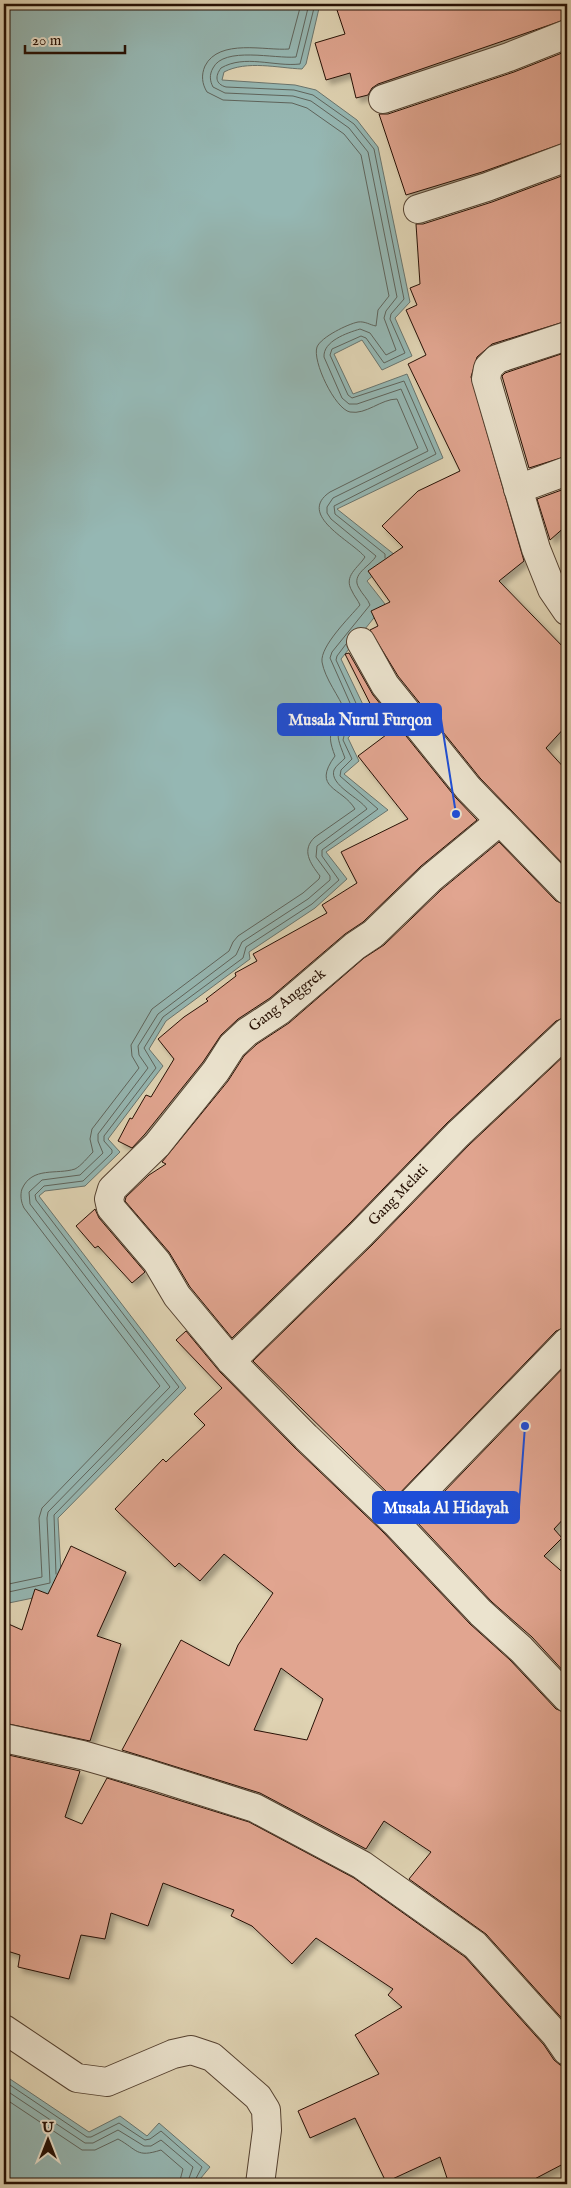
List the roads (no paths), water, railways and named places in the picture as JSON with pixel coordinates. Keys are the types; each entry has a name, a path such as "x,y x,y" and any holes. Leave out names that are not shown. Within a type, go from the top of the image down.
{"street":[{"path":"383,99 509,57 567,34"},
{"path":"418,209 487,187 567,158"},
{"path":"567,336 497,359 488,368 486,379 536,549 552,589 567,611"},
{"path":"518,488 567,471"},
{"path":"361,642 385,685 407,715 468,788 567,890"},
{"name":"Gang Anggrek","path":"231,1361 177,1296 157,1262 111,1208 109,1199 112,1189 157,1145 216,1071 232,1046 247,1032 279,1010 348,952 373,934 431,878 500,821"},
{"name":"Gang Melati","path":"231,1361 361,1234 458,1134 567,1032"},
{"path":"394,1522 567,1342"},
{"path":"231,1361 394,1522 481,1613 521,1649 567,1698"},
{"path":"4,1738 82,1755 254,1808 362,1865 475,1945 563,2037"},
{"path":"4,2029 77,2078 107,2082 173,2054 191,2050 212,2057 258,2096 266,2110 267,2130 260,2184"}],"water":[{"path":"4,4 320,4 306,64 302,69 243,66 224,72 222,80 295,85 316,90 357,120 378,147 410,302 395,318 412,356 382,370 362,340 334,354 353,394 407,374 443,458 337,509 395,555 367,581 385,604 341,659 368,715 348,738 359,761 344,774 388,810 326,852 347,879 315,908 249,952 250,959 166,1021 149,1049 163,1066 108,1139 120,1152 85,1186 45,1191 39,1196 186,1388 58,1518 62,1592 4,1604"},
{"path":"4,2075 89,2132 120,2116 147,2136 159,2123 210,2167 196,2184 4,2184"}],"place":[{"name":"Musala Nurul Furqon","path":"456,814"},
{"name":"Musala Al Hidayah","path":"525,1426"}]}
